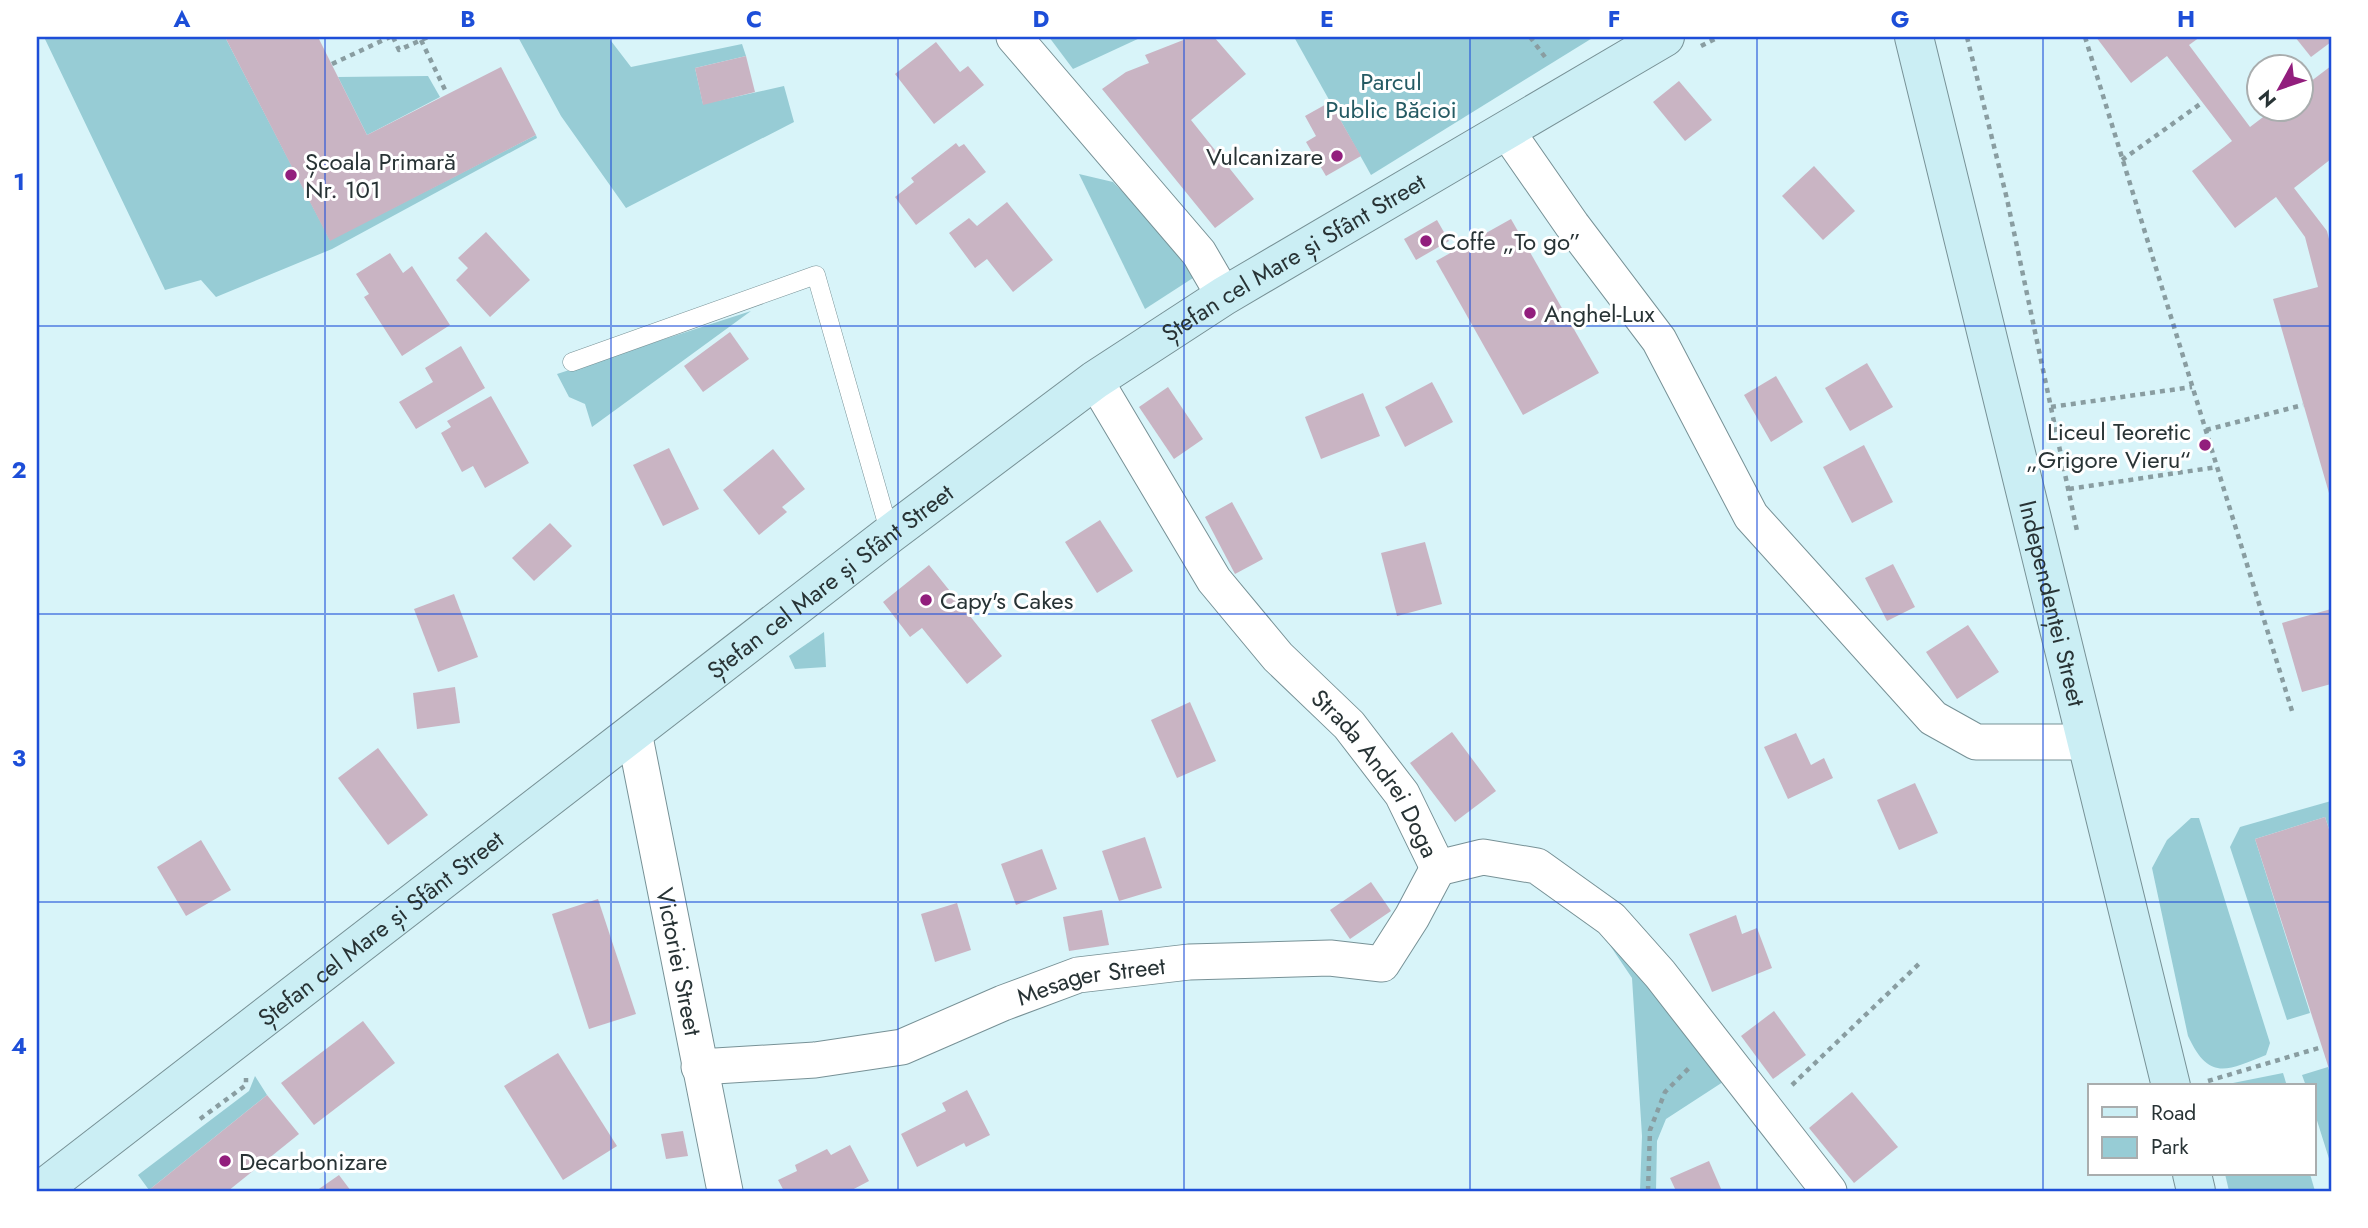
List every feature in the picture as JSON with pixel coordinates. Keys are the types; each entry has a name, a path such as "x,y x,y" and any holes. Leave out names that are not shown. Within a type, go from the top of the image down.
{"main road":[{"name":"Independenței Street","path":"1914,37 2087,742 2183,1084"},
{"name":"Ștefan cel Mare și Sfânt Street","path":"40,1191 890,534 1095,380 1224,296 1506,130 1680,43"}],"street":[{"path":"1014,37 1199,253 1224,296"},
{"path":"1506,130 1658,340 1751,516 1810,578 1933,718 1976,742 2087,742"},
{"name":"Strada Andrei Doga","path":"1095,380 1214,580 1278,657 1349,725 1395,784 1438,868 1483,857 1537,866 1611,919 1660,974 1829,1191"},
{"name":"Victoriei Street","path":"634,732 726,1191"},
{"name":"Mesager Street","path":"699,1066 815,1060 902,1047 1003,1003 1078,975 1189,962 1330,958 1382,964 1412,917 1438,868"}],"lane":[{"path":"572,362 817,275 890,534"}],"path":[{"path":"332,64 392,37 399,50 428,37"},
{"path":"1530,37 1550,64"},
{"path":"1680,43 1719,37"},
{"path":"1967,37 2007,199 2079,541"},
{"path":"2085,37 2291,710"},
{"path":"421,40 447,94"},
{"path":"2122,160 2203,102"},
{"path":"2051,408 2192,387"},
{"path":"2205,430 2303,405"},
{"path":"2068,489 2217,467"},
{"path":"1765,1111 1921,962"},
{"path":"1648,1191 1650,1130 1665,1092 1713,1044"},
{"path":"2187,1084 2322,1047"},
{"path":"190,1126 246,1085 247,1067"}],"green space":[{"path":"44,37 225,37 330,240 536,135 537,138 332,249 216,297 201,280 165,290"},
{"path":"518,37 608,37 631,67 742,44 746,56 695,68 703,104 784,86 794,122 626,208 561,116"},
{"path":"1049,37 1142,37 1073,69"},
{"name":"Parcul Public Băcioi","path":"1294,37 1594,37 1371,175"},
{"path":"428,76 440,97 367,135 338,77"},
{"path":"1079,174 1113,182 1189,261 1196,276 1145,309"},
{"path":"751,311 592,427 585,404 569,397 557,374"},
{"path":"824,632 826,667 795,669 789,656"},
{"path":"2331,801 2331,835 2325,817 2255,839 2310,1013 2287,1020 2230,847 2240,827"},
{"path":"2191,818 2199,818 2270,1043 2266,1055 2229,1068 2211,1066 2203,1060 2188,1036 2152,868 2167,840"},
{"path":"1603,935 1640,963 1726,1080 1666,1119 1657,1141 1656,1191 1640,1191 1642,1136 1632,978"},
{"path":"2328,1067 2331,1076 2331,1165 2316,1117 2316,1084 2305,1084 2302,1075"},
{"path":"2283,1073 2286,1084 2228,1084"},
{"path":"255,1076 267,1095 149,1190 138,1175 249,1091"},
{"path":"2225,1176 2311,1176 2315,1191 2229,1191"}],"building":[{"path":"225,37 318,37 367,135 501,67 536,135 330,241"},
{"path":"1191,37 1214,37 1246,74 1191,120 1254,199 1215,228 1102,89 1126,72 1149,63 1145,55"},
{"path":"2096,37 2200,37 2189,45 2250,127 2257,122 2316,122 2316,77 2331,66 2331,159 2294,188 2327,231 2331,247 2331,500 2273,299 2318,287 2305,237 2276,197 2235,228 2192,171 2232,141 2167,56 2131,83"},
{"path":"2295,37 2331,37 2331,42 2316,53 2307,52"},
{"path":"936,42 960,72 968,66 984,85 934,124 895,74"},
{"path":"746,56 755,92 703,105 695,68"},
{"path":"1679,81 1712,120 1685,141 1653,102"},
{"path":"1330,102 1361,156 1326,176 1306,142 1316,136 1305,116"},
{"path":"956,143 959,147 964,144 986,172 916,225 895,197 914,182 911,178"},
{"path":"1814,166 1855,211 1823,240 1782,196"},
{"path":"1007,202 1053,260 1013,292 987,259 975,268 949,233 969,218 977,226"},
{"path":"1511,219 1599,373 1523,415 1436,261"},
{"path":"1437,220 1449,241 1416,260 1404,239"},
{"path":"486,232 530,280 490,317 456,280 468,268 458,258"},
{"path":"390,253 403,273 412,266 450,325 402,356 364,297 369,294 356,274"},
{"path":"730,332 749,359 703,392 684,366"},
{"path":"461,346 485,388 416,429 399,402 433,382 425,368"},
{"path":"1867,363 1893,407 1850,431 1825,388"},
{"path":"1776,376 1803,422 1771,442 1744,395"},
{"path":"1432,382 1453,422 1405,447 1385,407"},
{"path":"1168,387 1203,439 1174,459 1139,407"},
{"path":"1363,393 1380,436 1321,459 1305,417"},
{"path":"491,396 529,463 485,488 473,466 462,472 441,433 451,427 447,421"},
{"path":"1864,445 1893,502 1852,523 1823,467"},
{"path":"669,448 699,509 663,526 633,465"},
{"path":"773,449 805,489 782,507 787,512 759,535 723,490"},
{"path":"1232,502 1263,559 1235,574 1205,517"},
{"path":"1100,520 1133,571 1097,593 1065,542"},
{"path":"550,523 572,546 534,581 512,558"},
{"path":"1425,542 1442,604 1397,616 1381,553"},
{"path":"1893,564 1915,607 1887,621 1865,578"},
{"path":"929,565 1002,656 967,684 922,628 910,637 883,602"},
{"path":"454,594 478,657 438,672 414,609"},
{"path":"2331,609 2331,684 2302,692 2282,623"},
{"path":"1968,625 1999,672 1957,699 1926,652"},
{"path":"455,687 460,723 417,729 413,693"},
{"path":"1190,702 1216,761 1177,778 1151,720"},
{"path":"1452,732 1496,791 1455,822 1410,763"},
{"path":"1796,733 1811,765 1824,758 1833,778 1788,799 1764,747"},
{"path":"378,748 428,815 388,845 338,778"},
{"path":"1915,783 1938,833 1899,850 1877,800"},
{"path":"2325,817 2331,835 2331,1075 2255,839"},
{"path":"1145,837 1162,888 1119,901 1102,851"},
{"path":"201,840 231,890 186,916 157,867"},
{"path":"1042,849 1057,889 1016,905 1001,864"},
{"path":"1371,882 1391,911 1350,939 1330,910"},
{"path":"598,899 636,1014 589,1029 552,914"},
{"path":"957,903 971,950 935,962 921,914"},
{"path":"1102,910 1109,945 1069,951 1063,917"},
{"path":"1736,915 1742,934 1757,928 1772,968 1712,992 1689,934"},
{"path":"1774,1011 1806,1055 1773,1079 1741,1036"},
{"path":"363,1021 395,1063 314,1125 281,1083"},
{"path":"558,1053 617,1146 563,1180 504,1086"},
{"path":"967,1090 990,1135 966,1147 964,1143 917,1167 901,1134 946,1111 942,1103"},
{"path":"1852,1092 1898,1147 1854,1183 1809,1128"},
{"path":"267,1095 299,1134 228,1191 149,1190"},
{"path":"683,1131 688,1156 666,1159 661,1134"},
{"path":"850,1145 869,1181 850,1191 784,1191 778,1180 797,1171 795,1165 827,1149 831,1155"},
{"path":"1709,1161 1722,1191 1676,1191 1670,1178"},
{"path":"339,1175 351,1191 316,1191"}],"place":[{"name":"Vulcanizare","path":"1337,156"},
{"name":"Școala Primară Nr. 101","path":"291,175"},
{"name":"Coffe „To go”","path":"1426,241"},
{"name":"Anghel-Lux","path":"1530,313"},
{"name":"Liceul Teoretic „Grigore Vieru“","path":"2205,445"},
{"name":"Capy's Cakes","path":"926,600"},
{"name":"Decarbonizare","path":"225,1161"}]}
